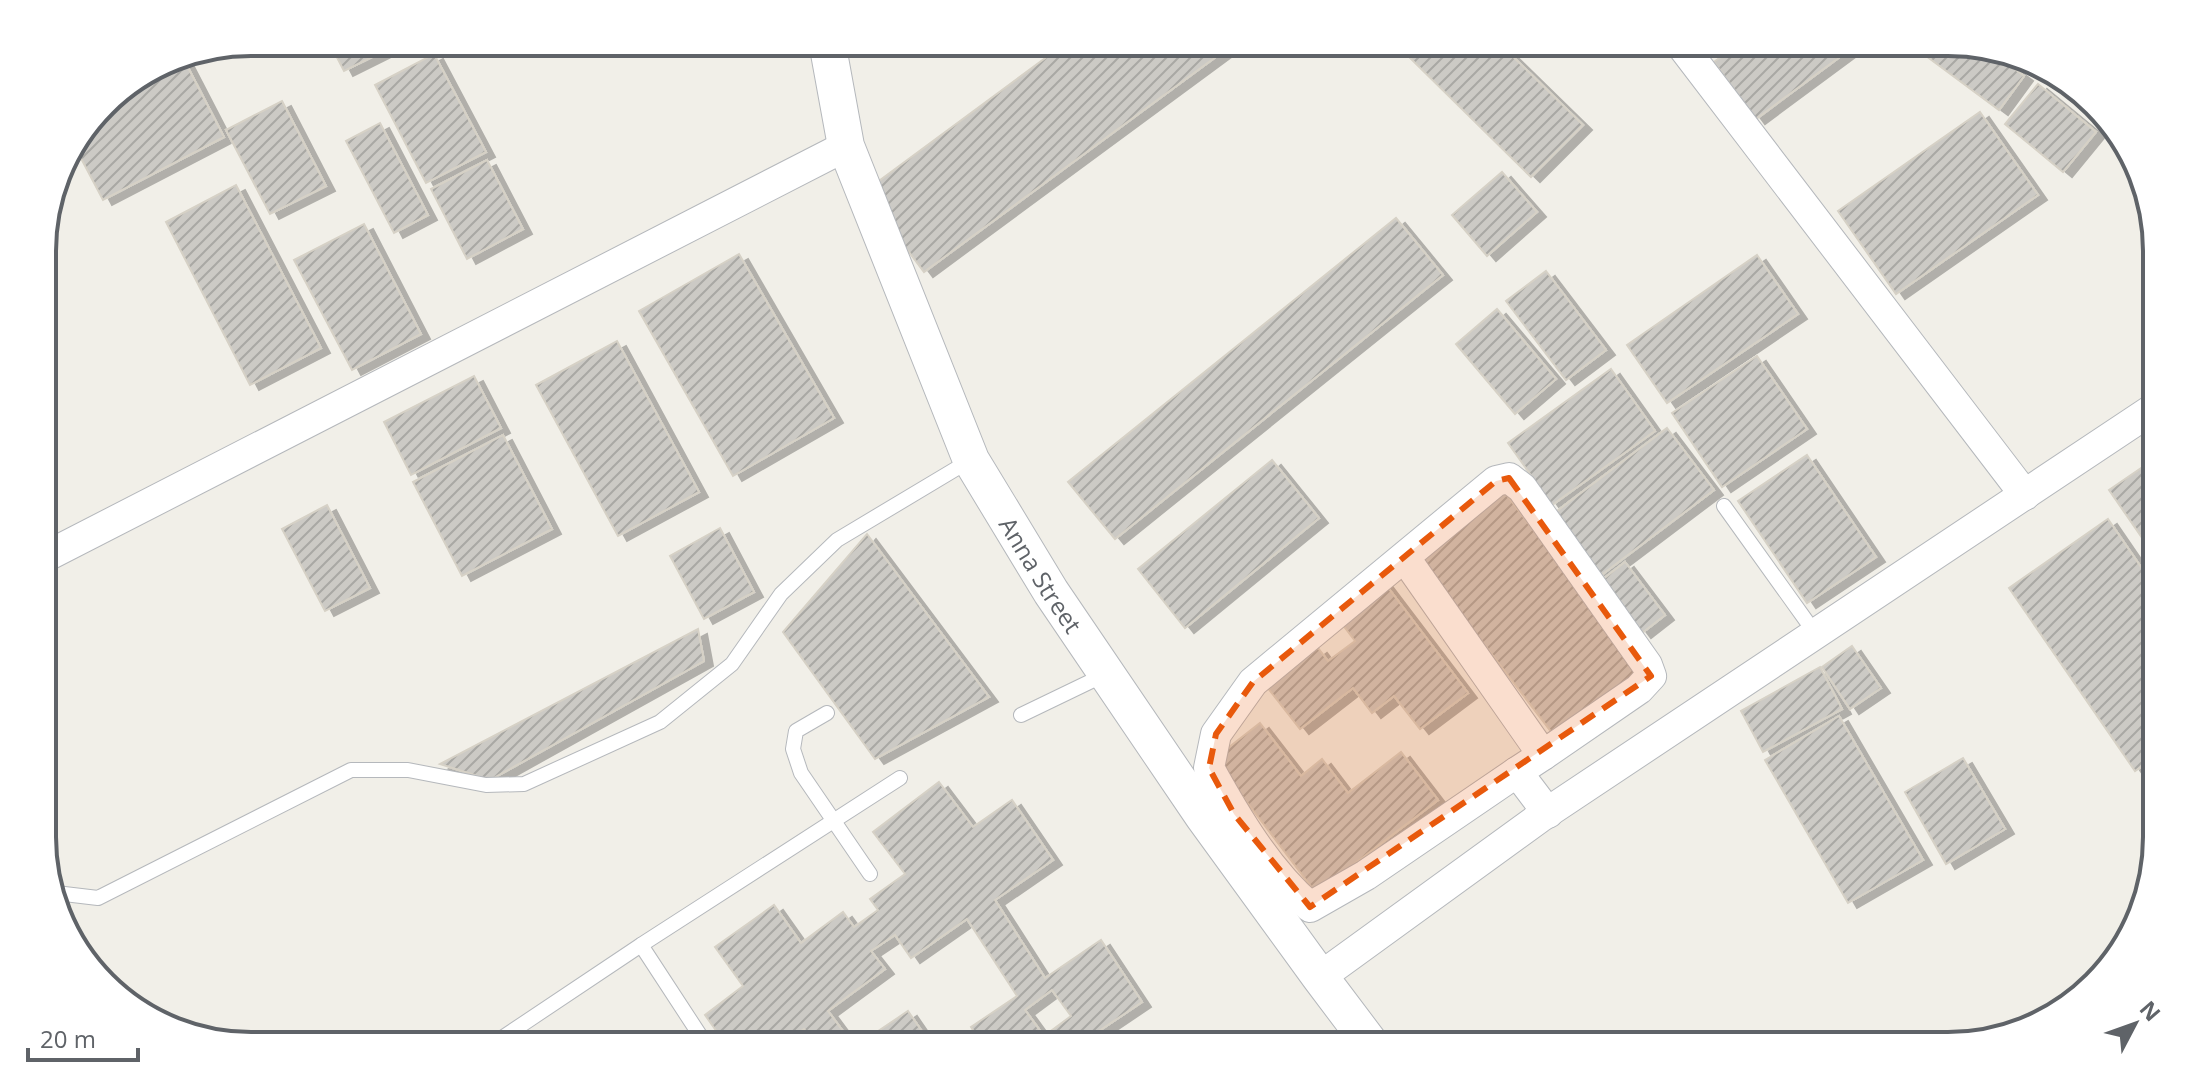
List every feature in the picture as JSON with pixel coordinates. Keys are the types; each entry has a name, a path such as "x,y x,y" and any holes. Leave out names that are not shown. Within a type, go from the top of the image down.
{"street":[{"name":"Anna Street","path":"830,56 846,146 971,460 1051,592 1203,816 1361,1032"},
{"path":"1690,56 2025,495"},
{"path":"56,551 846,146"},
{"path":"1320,977 1548,813 2143,416"},
{"path":"1509,478 1522,488 1647,665 1651,676 1639,689 1543,755 1366,875 1310,907 1291,890 1234,814 1209,768 1216,734 1253,682 1496,481 1509,478"},
{"path":"1405,558 1543,755"},
{"path":"1517,772 1548,813"}],"lane":[{"path":"65,894 98,898 351,770 408,770 486,785 524,784 660,722 732,664 781,594 837,540 971,460"},
{"path":"1724,506 1815,633"},
{"path":"1021,715 1107,674"},
{"path":"827,713 796,731 793,749 801,773 870,874"},
{"path":"511,1032 900,778"},
{"path":"641,945 698,1032"}],"highlighted area":[{"path":"1509,478 1651,676 1310,907 1234,814 1209,768 1216,734 1253,682 1496,481"}],"building":[{"path":"336,56 374,56 344,71"},
{"path":"435,56 486,152 426,183 375,85"},
{"path":"1048,56 1217,56 924,272 864,192"},
{"path":"1408,56 1512,56 1583,125 1531,177"},
{"path":"1722,56 1841,56 1756,119 1714,62"},
{"path":"1926,56 1961,56 2011,66 2024,76 1999,110"},
{"path":"188,67 224,137 103,200 81,157 89,143 122,104 165,76"},
{"path":"2038,84 2096,132 2063,172 2005,124"},
{"path":"282,101 326,186 270,214 226,130"},
{"path":"1980,112 2038,195 1896,294 1838,211"},
{"path":"380,123 428,215 394,233 346,141"},
{"path":"487,160 523,229 467,259 431,189"},
{"path":"1502,172 1537,212 1487,256 1452,215"},
{"path":"236,185 321,348 250,385 166,222"},
{"path":"1396,218 1443,275 1115,539 1068,482"},
{"path":"364,224 421,334 352,370 294,260"},
{"path":"739,254 834,418 733,476 639,311"},
{"path":"1757,255 1798,314 1667,403 1627,345"},
{"path":"1546,271 1606,350 1566,380 1506,301"},
{"path":"1497,309 1556,379 1515,414 1456,344"},
{"path":"617,341 699,492 618,536 536,385"},
{"path":"1757,356 1807,429 1722,487 1672,413"},
{"path":"1611,369 1655,431 1552,505 1508,443"},
{"path":"474,376 501,428 411,475 384,422"},
{"path":"1667,428 1714,490 1600,576 1553,514"},
{"path":"503,435 552,529 462,576 413,482"},
{"path":"1807,455 1876,557 1807,603 1738,501"},
{"path":"1272,460 1319,518 1185,628 1138,569"},
{"path":"2143,467 2143,539 2109,490"},
{"path":"1499,485 1645,676 1559,742 1415,554"},
{"path":"327,505 370,588 325,611 282,529"},
{"path":"2108,519 2143,570 2143,766 2135,771 2009,588"},
{"path":"720,528 754,592 704,619 670,556"},
{"path":"867,534 989,697 875,759 783,632"},
{"path":"1625,562 1665,615 1642,633 1602,580"},
{"path":"1383,581 1468,693 1420,729 1394,696 1372,713 1353,688 1300,729 1267,687 1318,648 1328,661 1355,641 1336,616"},
{"path":"698,629 704,661 490,780 440,764"},
{"path":"1852,646 1881,688 1850,709 1822,667"},
{"path":"1820,667 1842,709 1763,752 1741,711"},
{"path":"1839,716 1923,860 1848,903 1765,760"},
{"path":"1260,723 1301,776 1322,759 1348,793 1401,752 1438,800 1316,893 1214,759"},
{"path":"1963,758 2005,829 1946,864 1905,792"},
{"path":"939,782 973,827 1012,800 1053,860 995,900 1045,978 1101,940 1142,1002 1100,1032 1049,1032 1071,1016 1052,990 1025,1010 1041,1032 974,1032 971,1027 1017,996 967,919 911,958 895,935 871,951 885,969 828,1011 844,1032 806,1032 804,1029 800,1032 717,1032 705,1015 743,986 715,947 774,905 801,943 843,912 854,927 878,910 870,899 905,874 873,832"},
{"path":"908,1011 922,1032 877,1032"}]}
